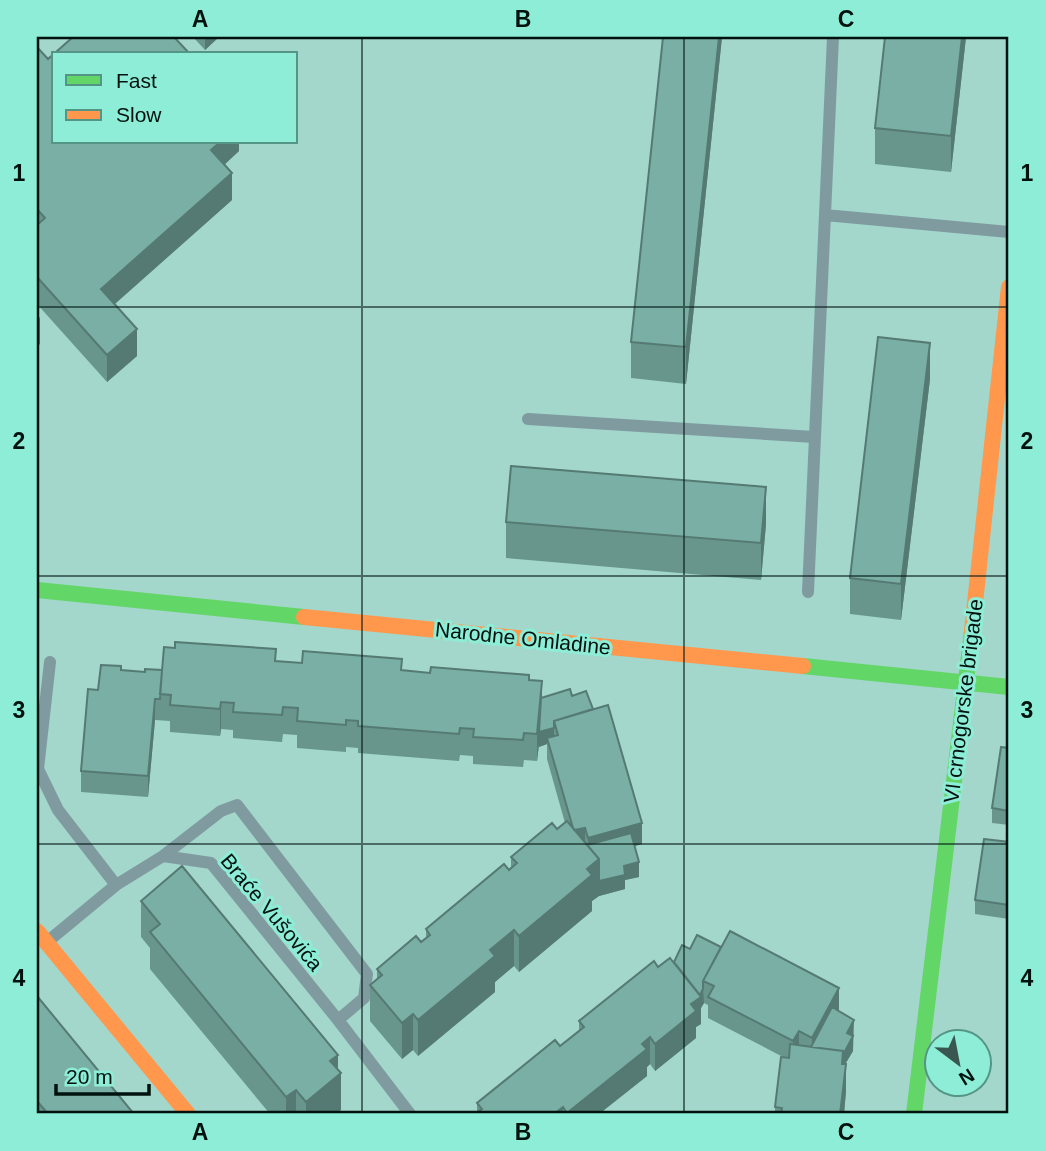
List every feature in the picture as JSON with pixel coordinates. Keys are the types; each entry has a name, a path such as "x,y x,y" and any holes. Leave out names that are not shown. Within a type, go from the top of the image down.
{"street":[{"name":"VI crnogorske brigade","path":"914,1114 966,682 1009,287"},
{"name":"Narodne Omladine","path":"37,590 1009,687"},
{"path":"41,937 188,1114"}],"lane":[{"path":"808,592 833,37"},
{"path":"824,215 1009,232"},
{"path":"528,419 814,437"},
{"path":"50,662 38,769 58,810 116,885"},
{"path":"41,937 163,856 221,811 237,805 367,974 364,998 338,1020"},
{"name":"Braće Vušovića","path":"163,856 211,863 410,1114"}],"building":[{"path":"73,37 174,37 188,52 56,52"},
{"path":"663,37 719,37 686,347 631,342"},
{"path":"885,37 962,37 951,136 875,128"},
{"path":"37,47 48,59 52,55 52,144 218,144 211,150 232,173 101,289 137,329 107,355 37,277 37,225 45,218 37,209"},
{"path":"878,337 930,343 901,584 850,578"},
{"path":"511,466 766,487 761,543 506,522"},
{"path":"175,642 276,649 275,661 302,663 303,651 402,659 401,670 430,673 431,667 529,675 529,680 542,681 537,734 524,733 523,740 473,737 474,729 460,728 459,734 358,726 358,721 346,720 346,725 297,721 298,708 283,707 282,715 233,712 234,703 221,702 220,709 170,705 171,695 160,694 164,647 175,648"},
{"path":"101,665 121,666 121,670 145,672 145,669 162,670 160,699 155,699 148,776 81,771 88,689 98,690"},
{"path":"570,689 572,696 586,691 593,709 554,721 554,728 539,732 541,698"},
{"path":"608,705 642,823 588,838 585,828 573,828 547,738 558,735 554,721"},
{"path":"1001,747 1009,748 1009,811 992,808"},
{"path":"567,821 599,859 587,869 592,875 519,936 514,930 490,950 495,956 418,1020 413,1014 402,1023 370,985 382,975 377,969 416,936 421,942 430,935 426,929 504,864 509,870 517,863 511,857 552,823 557,829"},
{"path":"631,833 639,862 624,866 625,875 599,881 599,859 587,845"},
{"path":"984,839 1009,842 1009,905 975,900"},
{"path":"182,866 338,1055 330,1061 341,1073 306,1102 296,1090 286,1097 150,932 160,924 141,901"},
{"path":"730,931 839,988 812,1038 799,1031 793,1041 708,997 714,986 703,981"},
{"path":"697,935 721,947 703,981 700,995 674,962 682,945 690,949"},
{"path":"670,958 701,997 691,1004 696,1011 655,1044 650,1037 642,1044 647,1049 567,1113 563,1107 554,1114 475,1114 482,1109 477,1103 555,1040 560,1046 584,1027 579,1021 654,961 658,967"},
{"path":"37,996 134,1114 48,1114 37,1101"},
{"path":"832,1007 854,1020 847,1033 853,1036 843,1055 843,1051 811,1047"},
{"path":"790,1044 843,1051 842,1064 846,1064 840,1114 781,1114 782,1108 775,1107 781,1057 789,1058"}],"traffic: fast":[{"path":"37,590 304,617"},
{"path":"914,1114 972,631"},
{"path":"803,666 1009,687"}],"traffic: slow":[{"path":"972,631 1009,287"},
{"path":"304,617 803,666"},
{"path":"37,931 188,1114"}]}
